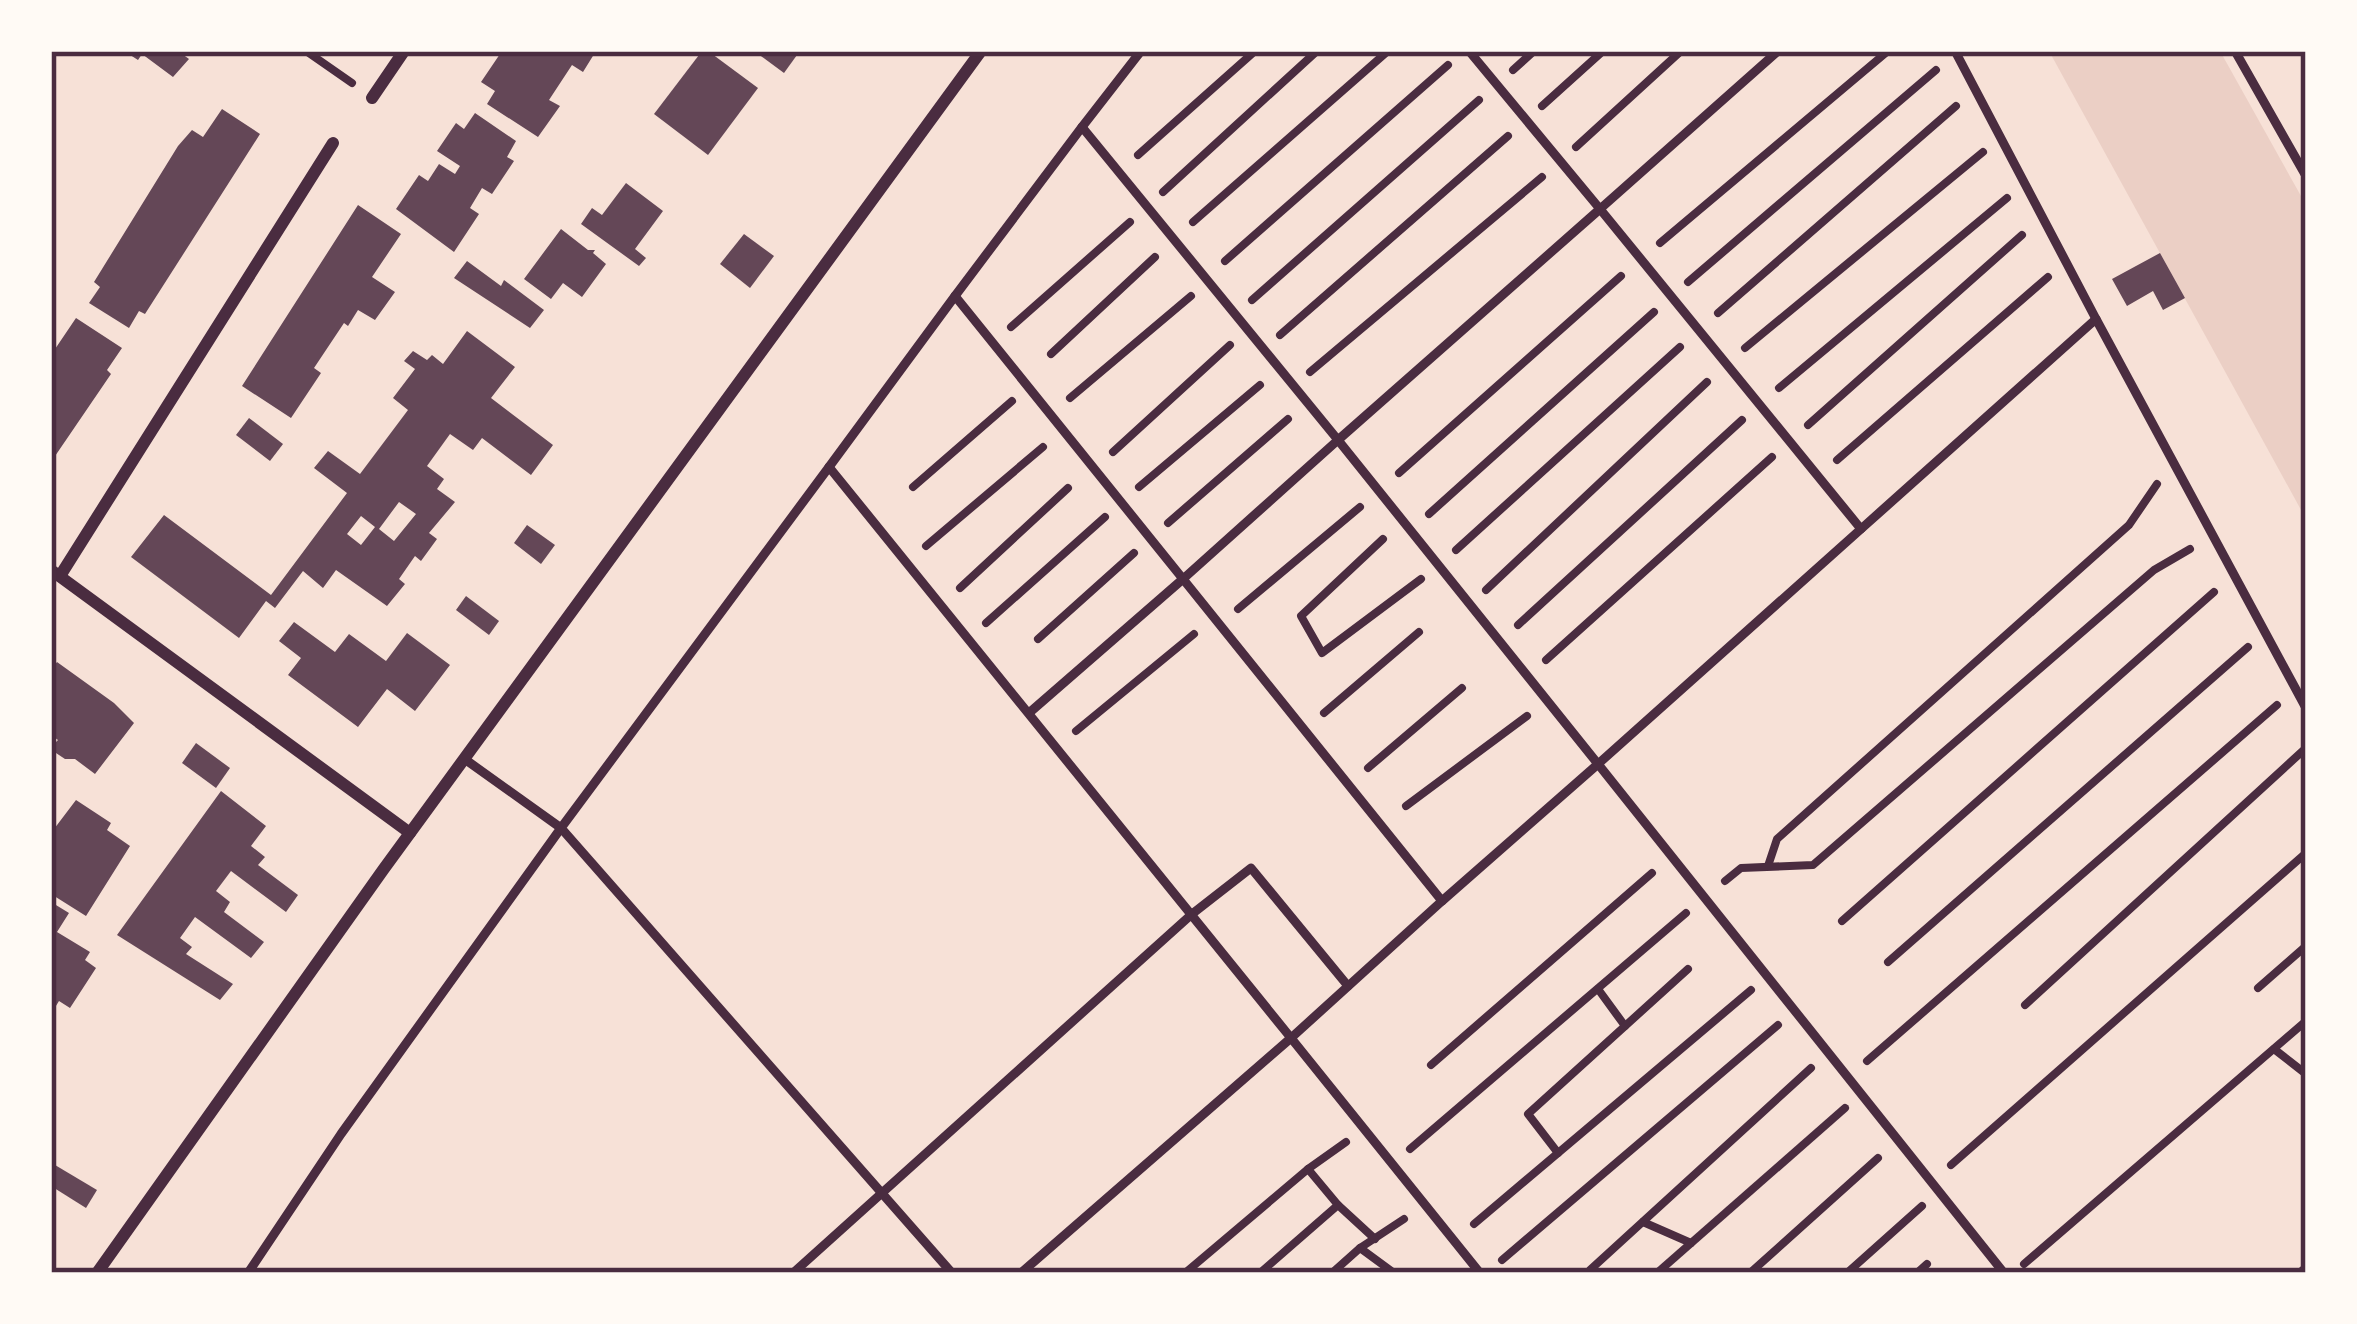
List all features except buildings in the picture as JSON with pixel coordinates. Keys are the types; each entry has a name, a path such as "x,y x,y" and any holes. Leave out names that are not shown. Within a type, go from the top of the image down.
{"street":[{"path":"372,98 404,51"},
{"path":"98,1273 410,833 981,51"},
{"path":"333,143 55,573 410,833"}],"lane":[{"path":"248,1273 340,1134 561,829 1142,51"},
{"path":"1466,51 1762,401 1861,529"},
{"path":"1030,713 1778,51"},
{"path":"2235,51 2306,176"},
{"path":"1955,52 2306,708"},
{"path":"1082,127 1176,237 2004,1273"},
{"path":"956,296 1442,901"},
{"path":"1021,1273 1292,1038 2096,319"},
{"path":"829,467 1484,1273"},
{"path":"466,760 561,829 952,1273"},
{"path":"794,1273 1192,914 1251,868 1348,986"}],"path":[{"path":"306,51 372,98"},
{"path":"1119,172 1255,51"},
{"path":"993,343 1317,51"},
{"path":"1051,354 1388,51"},
{"path":"1050,415 1466,51"},
{"path":"1264,349 1603,51"},
{"path":"1303,378 1561,161 1681,51"},
{"path":"1057,747 1379,491 1641,259 1888,51"},
{"path":"1411,530 1671,296 1955,52"},
{"path":"1235,314 1496,85"},
{"path":"1396,526 1301,616 1322,653 1438,566 1975,90"},
{"path":"1470,605 1726,363 1995,143"},
{"path":"1500,642 1762,401 2025,183"},
{"path":"1527,677 2042,217"},
{"path":"1818,476 2066,262"},
{"path":"1095,470 1248,329"},
{"path":"969,638 1280,369"},
{"path":"913,487 1029,387"},
{"path":"1038,639 1307,403"},
{"path":"907,562 1063,430"},
{"path":"1768,866 1777,839 2129,525 2173,462"},
{"path":"942,606 1068,488"},
{"path":"1393,1164 1742,868 1813,865 2154,570 2212,537"},
{"path":"1842,921 2233,575"},
{"path":"1304,730 1419,632"},
{"path":"1888,962 2264,633"},
{"path":"1348,784 1462,688"},
{"path":"1848,1078 2284,699"},
{"path":"1406,806 1547,701"},
{"path":"2025,1005 2306,748"},
{"path":"1847,1273 1935,1186 2306,853"},
{"path":"1431,1065 1671,856"},
{"path":"2258,988 2306,946"},
{"path":"1558,1153 1528,1114 1688,969"},
{"path":"1454,1240 1768,976"},
{"path":"1598,989 1625,1026"},
{"path":"1484,1273 1795,1011"},
{"path":"2014,1273 2306,1021"},
{"path":"2274,1049 2306,1074"},
{"path":"1590,1270 1828,1053"},
{"path":"1657,1273 1861,1094"},
{"path":"1185,1273 1308,1169 1365,1129"},
{"path":"1750,1273 1898,1140"},
{"path":"1308,1169 1375,1238"},
{"path":"1260,1273 1338,1205"},
{"path":"1331,1273 1426,1205"},
{"path":"1643,1222 1691,1243"},
{"path":"1360,1248 1394,1273"},
{"path":"1917,1273 1927,1264"}],"shaded area":[{"path":"2049,51 2220,51 2306,205 2306,519"}]}
